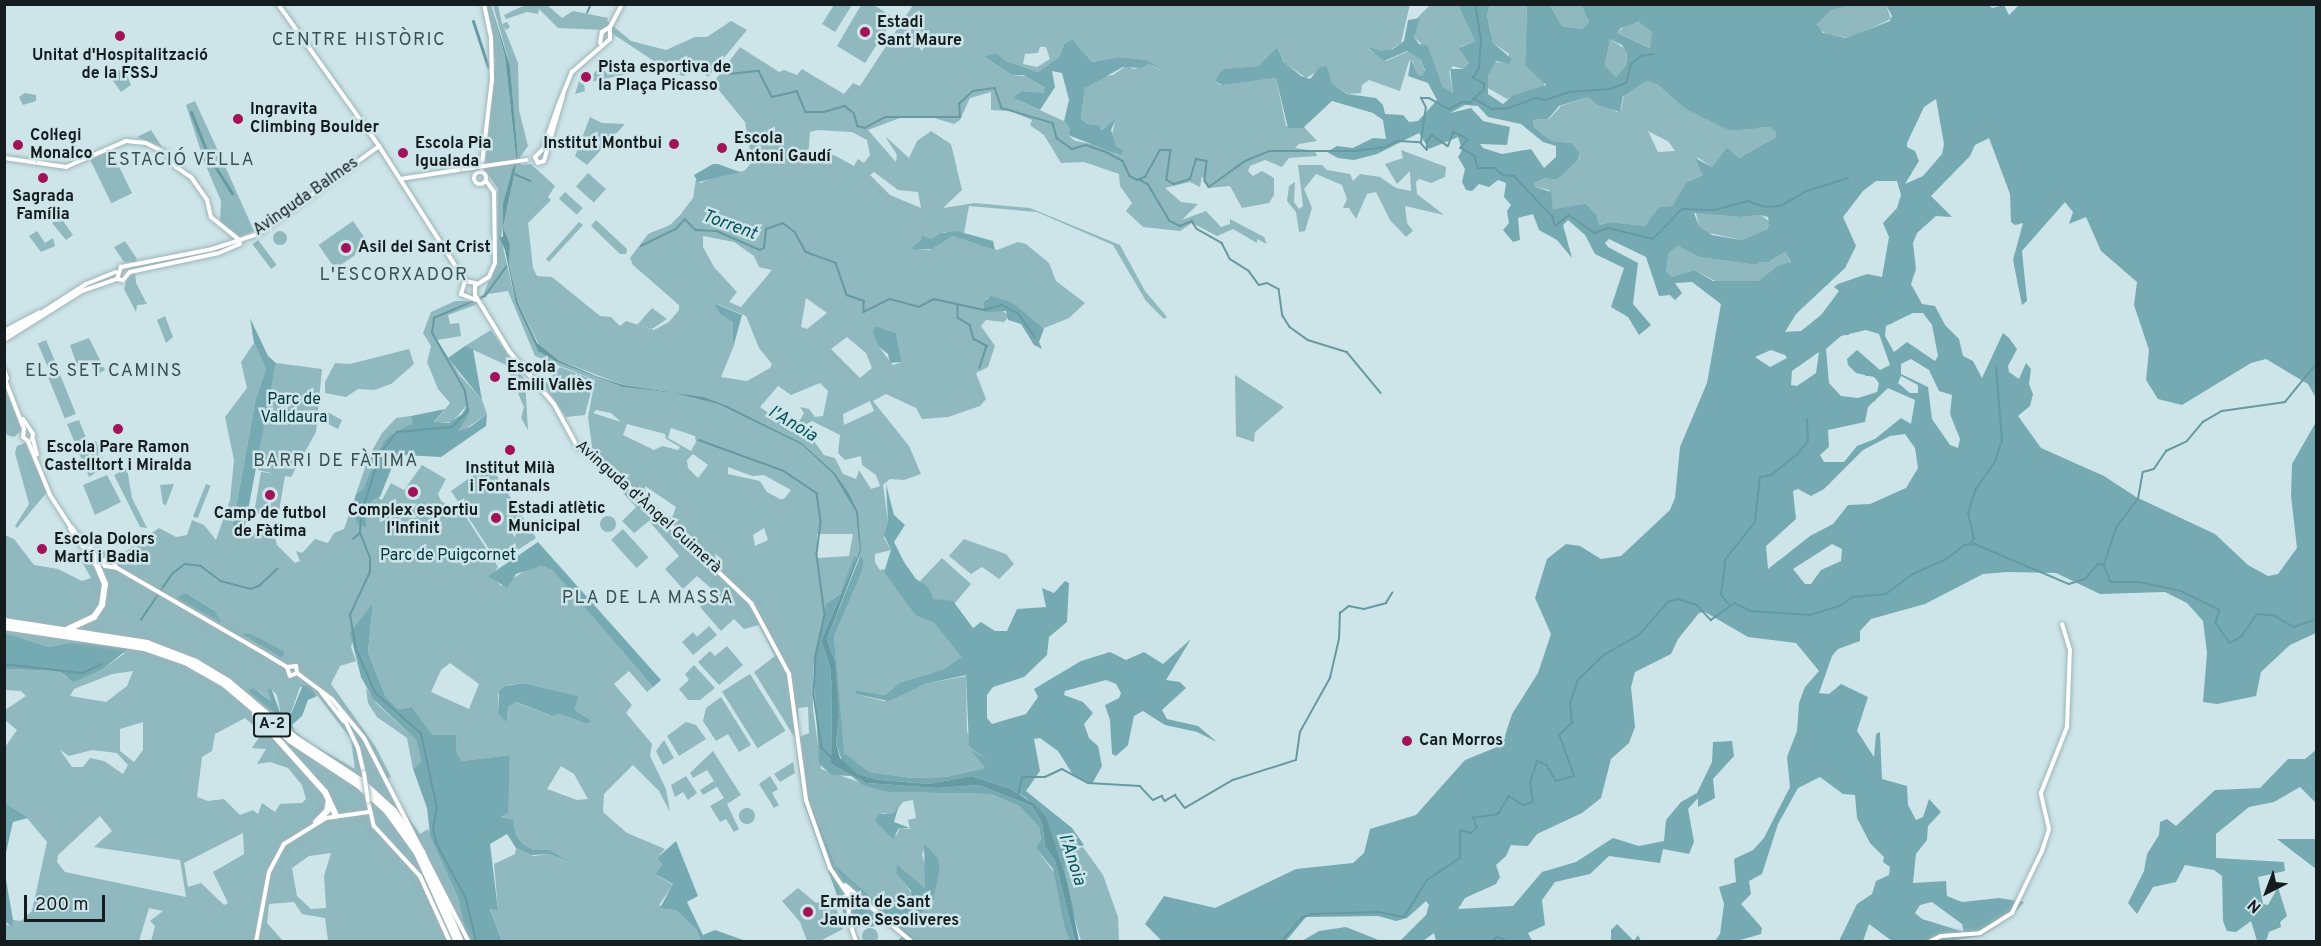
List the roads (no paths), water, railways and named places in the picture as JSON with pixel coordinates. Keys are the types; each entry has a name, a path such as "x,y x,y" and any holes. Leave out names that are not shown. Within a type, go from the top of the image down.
{"highway":[{"path":"46,628 83,625 99,611 104,598 101,574 70,528"},
{"name":"A-2","path":"4,621 141,642 196,662 238,688 302,743 360,780 394,811 417,843 461,942"},
{"name":"A-2","path":"4,627 159,652 205,672 246,701 291,741 358,784 393,817 417,853 457,942"},
{"path":"246,701 327,794 336,816"},
{"path":"316,822 328,808 327,794"}],"street":[{"path":"278,4 379,146 465,281 476,285"},
{"path":"476,285 489,277 495,263 494,192 481,172 492,80 491,37 484,4"},
{"path":"602,41 601,33 608,30 622,4"},
{"path":"400,179 539,157 572,72 602,41 610,39 608,30"},
{"path":"4,158 59,167 126,141 146,143 166,153 196,183 219,225 240,242"},
{"name":"Avinguda Balmes","path":"117,279 123,280 127,275 219,253 258,234 379,146"},
{"path":"481,172 475,175 475,182 480,185 486,181"},
{"name":"Avinguda Balmes","path":"124,267 240,242"},
{"path":"4,340 86,284 124,267 127,275"},
{"path":"4,333 89,288 117,279 117,272"},
{"name":"Avinguda d'Àngel Guimerà","path":"465,281 460,291 475,299 511,353 554,404 577,446 623,481 751,603 789,674 806,800 830,868 851,896"},
{"path":"475,299 476,285"},
{"path":"4,333 49,309"},
{"path":"4,370 30,430 31,440 51,495 70,528 112,565 287,667 296,666 297,673"},
{"path":"5,380 24,432 23,439 31,440"},
{"path":"24,432 30,430"},
{"path":"31,440 62,512 83,539 105,559 105,566 112,565"},
{"path":"1929,942 1941,936 1980,933 2006,917 2020,904 2049,832 2041,793 2067,727 2070,651 2062,624"},
{"path":"287,667 289,675 297,673 325,692 364,738 469,942"},
{"path":"312,683 354,737"},
{"path":"325,692 341,711 354,737 364,773 369,812 374,826"},
{"path":"354,815 365,810 368,801"},
{"path":"256,942 272,863 284,844 316,822 336,816 369,812"},
{"path":"354,815 374,826 420,876 450,942"},
{"path":"837,900 851,896 871,905 912,942"},
{"path":"851,896 849,907 856,942"}],"waterway":[{"path":"587,13 591,4"},
{"path":"1421,142 1426,108 1421,98 1429,98 1449,109 1462,102 1470,103 1484,89 1484,84 1473,78 1479,68 1481,41 1475,4"},
{"path":"473,21 488,67"},
{"path":"1473,98 1492,109 1509,108 1537,98 1546,100 1569,92 1610,89 1626,83 1631,64 1641,56 1654,54"},
{"path":"729,74 759,71 772,97 797,91 806,112 824,112 845,106 854,113 858,126 865,128 886,117 960,117 959,104 973,91 995,88 1002,108 1053,123 1057,138 1072,149 1086,145 1106,152 1123,161 1130,176 1137,180 1145,177 1160,150 1171,150 1167,180 1174,184 1190,179 1196,159 1207,161 1205,181 1209,187 1245,161 1270,151 1356,151 1385,147 1398,141 1420,142"},
{"path":"191,112 210,160"},
{"path":"1421,143 1427,150 1427,141 1432,135 1448,146 1453,132 1461,135 1468,140 1461,148 1475,156 1478,168 1495,168 1503,175 1514,176 1553,217 1555,226 1569,215 1595,233 1608,228 1653,239 1682,209 1715,210 1748,201 1765,207 1781,206 1807,191 1848,178"},
{"path":"213,163 232,193"},
{"name":"Torrent","path":"515,174 531,181"},
{"path":"1140,180 1148,184 1170,221 1180,226 1192,221 1197,229 1222,243 1230,259 1249,271 1259,285 1267,283 1279,289 1283,316 1290,327 1308,340 1347,352 1381,393"},
{"name":"Torrent","path":"641,246 676,229 685,219 696,230 717,231 760,250 764,248 766,229 783,223 795,232 806,252 836,263 847,295 864,301 864,312 890,299 919,307 934,299 984,310 1002,305 1018,313 1035,336"},
{"path":"476,942 466,899 436,843 433,828 437,808 421,734 375,693 356,649 350,615 370,572 370,558 360,533 361,514 381,452 397,432 452,427 468,411 465,391 432,333 434,318 485,296 506,267"},
{"path":"958,304 958,318 970,325 974,339 987,346 980,368"},
{"path":"2104,565 2116,528 2138,499 2143,472 2154,469 2166,451 2187,441 2203,422 2222,411 2285,402 2316,364"},
{"path":"1969,545 1974,539 1968,513 1976,489 1995,462 2002,441 1996,368"},
{"path":"1729,605 1721,595 1725,560 1755,522 1760,477 1771,475 1797,455 1808,441 1807,420"},
{"path":"699,440 784,471 817,493 821,522 817,555 825,615 816,656 814,694 822,748 832,758"},
{"path":"353,539 359,534"},
{"path":"1281,942 1303,917 1312,914 1378,912 1404,917 1427,880 1460,858 1460,830 1471,833 1477,828 1473,818 1498,814 1509,796 1523,805 1533,802 1530,783 1537,761 1547,765 1556,781 1574,776 1559,735 1572,723 1570,703 1578,680 1604,655 1639,635 1668,602 1678,599 1697,605 1711,620 1734,603 1751,611 1810,615 1840,606 1853,597 1886,594 1913,574 1945,560 1965,545 1975,544 2069,584 2085,579 2098,564 2104,565 2111,582 2140,582 2181,591 2220,610 2216,623 2230,643 2241,637 2257,614 2273,615 2294,627 2316,619"},
{"path":"141,620 172,574 185,564 201,566 221,581 250,589 259,586 277,569"},
{"path":"1018,795 1022,777 1045,777 1062,769 1088,783 1140,786 1153,800 1162,796 1165,801 1175,795 1185,808 1233,780 1296,760 1300,732 1330,678 1339,640 1340,613 1349,606 1364,609 1386,603 1392,593"},
{"path":"4,664 82,673 102,664"},
{"path":"1491,942 1497,937 1510,942"}],"place":[{"name":"Estadi Sant Maure","path":"865,32"},
{"name":"Unitat d'Hospitalització de la FSSJ","path":"120,36"},
{"name":"Pista esportiva de la Plaça Picasso","path":"586,77"},
{"name":"Ingravita Climbing Boulder","path":"238,119"},
{"name":"Institut Montbui","path":"674,144"},
{"name":"Col·legi Monalco","path":"18,145"},
{"name":"Escola Antoni Gaudí","path":"722,148"},
{"name":"Escola Pia Igualada","path":"403,153"},
{"name":"Sagrada Família","path":"43,178"},
{"name":"Asil del Sant Crist","path":"346,248"},
{"name":"Escola Emili Vallès","path":"495,377"},
{"name":"Escola Pare Ramon Castelltort i Miralda","path":"118,429"},
{"name":"Institut Milà i Fontanals","path":"510,450"},
{"name":"Complex esportiu l'Infinit","path":"413,492"},
{"name":"Camp de futbol de Fàtima","path":"270,495"},
{"name":"Estadi atlètic Municipal","path":"496,518"},
{"name":"Escola Dolors Martí i Badia","path":"42,549"},
{"name":"Can Morros","path":"1407,741"},
{"name":"Ermita de Sant Jaume Sesoliveres","path":"808,912"}],"district":[{"name":"CENTRE HISTÒRIC","path":"359,41"},
{"name":"ESTACIÓ VELLA","path":"181,161"},
{"name":"L'ESCORXADOR","path":"394,276"},
{"name":"ELS SET CAMINS","path":"104,372"},
{"name":"BARRI DE FÀTIMA","path":"336,462"},
{"name":"PLA DE LA MASSA","path":"648,599"}],"park label":[{"name":"Parc de Valldaura","path":"294,409"},
{"name":"Parc de Puigcornet","path":"448,556"}],"water label":[{"name":"l'Anoia","path":"792,425"},
{"name":"l'Anoia","path":"1071,860"}]}
